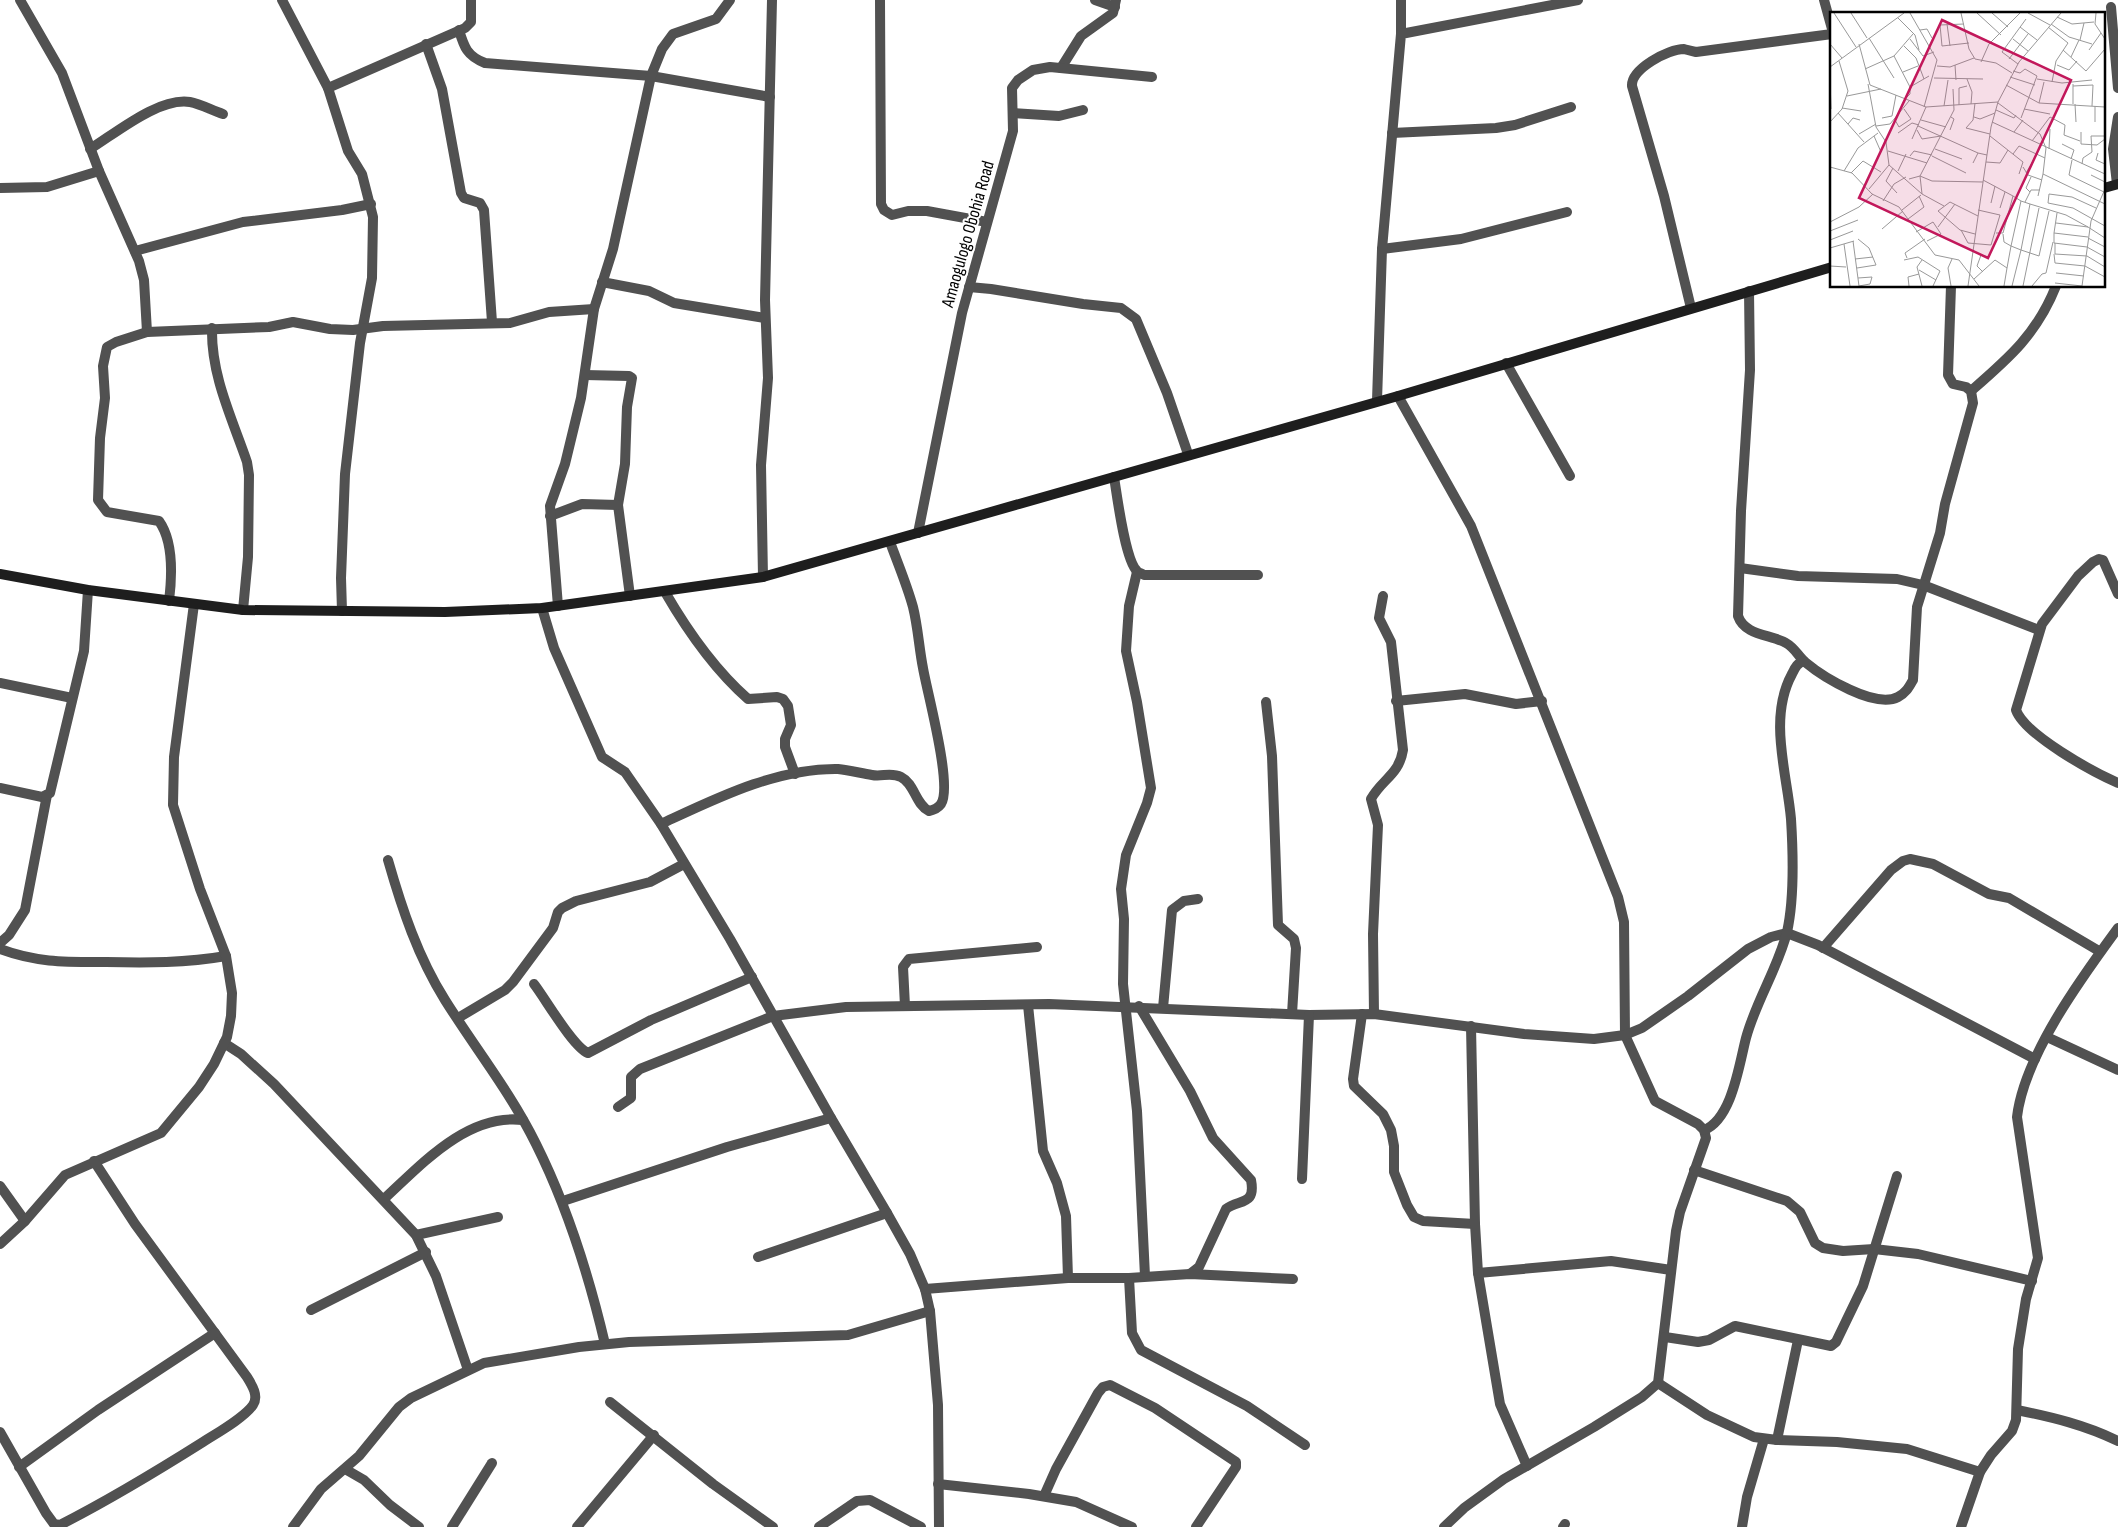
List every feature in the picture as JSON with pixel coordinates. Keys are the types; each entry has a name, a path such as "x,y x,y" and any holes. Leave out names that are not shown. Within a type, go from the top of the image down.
{"street":[{"path":"20,0 62,73 99,171 135,251 144,280 147,332"},
{"path":"282,0 328,88 348,151 362,174 370,204 373,237 372,278 363,328 345,474 341,570 342,612"},
{"path":"328,88 459,30 471,22 471,0"},
{"path":"558,606 550,516 552,496 565,464 585,375 594,308 613,249 651,76 662,49 673,34 680,30 701,26 716,19 730,0"},
{"path":"763,577 760,489 768,378 765,318 772,0"},
{"path":"880,0 879,168 881,204 884,210 892,215 908,211 927,211 987,222"},
{"path":"1061,68 1081,36 1109,17 1115,4 1095,0"},
{"path":"1378,401 1382,249 1401,34 1401,0"},
{"path":"1401,34 1578,0"},
{"path":"1824,0 1830,22"},
{"path":"2111,7 2118,88"},
{"path":"459,30 466,51 471,56 485,63 651,76 770,97"},
{"path":"1691,308 1664,196 1632,80 1645,64 1678,50 1696,52 1830,34"},
{"path":"426,44 442,89 461,193 464,198 480,203 484,210 492,322"},
{"name":"Amaogulogo Obohia Road","path":"918,533 954,350 969,287 1013,131 1012,88 1018,80 1033,70 1061,68 1152,76"},
{"path":"90,149 150,112 171,103 192,102 223,114"},
{"path":"1392,133 1496,128 1515,125 1572,107"},
{"path":"1013,113 1059,116 1083,110"},
{"path":"2118,117 2112,149 2118,184"},
{"path":"0,188 47,187 99,171"},
{"path":"135,251 243,222 342,210 370,204"},
{"path":"1382,249 1461,239 1567,212"},
{"path":"0,574 88,590 243,610 342,612 487,612 542,608 763,577 890,542 1188,454 1398,396 1830,268"},
{"path":"602,282 649,291 674,303 765,318"},
{"path":"969,287 1121,308 1131,313 1136,319 1167,393 1188,454"},
{"path":"1749,291 1750,370 1741,511 1738,616 1740,622 1760,634 1785,642 1804,661 1851,690 1867,697 1889,700 1899,697 1907,690 1913,680 1917,606 1940,533 1945,504 1973,403 1971,391 1966,387 1953,384 1948,375 1951,288"},
{"path":"1971,391 2007,359 2032,332 2046,312 2055,288"},
{"path":"169,601 171,580 169,552 163,526 154,520 107,512 98,500 100,438 105,398 104,357 107,348 116,342 147,332 269,327 293,322 330,329 492,322 510,323 549,312 594,308"},
{"path":"212,328 214,362 221,391 242,448 249,474 248,557 243,610"},
{"path":"1506,363 1570,476"},
{"path":"585,375 629,376 632,378 627,407 625,464 618,506 630,596"},
{"path":"1398,396 1471,526 1516,643 1542,701 1618,897 1624,922 1626,1035 1656,1101 1698,1124 1704,1130 1706,1138 1678,1218 1658,1383 1642,1396 1594,1427 1504,1479 1464,1508 1444,1527"},
{"path":"1114,477 1125,539 1137,572 1129,606 1126,651 1137,702 1150,788 1147,803 1126,855 1121,889 1125,1006 1137,1112 1146,1276"},
{"path":"550,516 582,504 618,506"},
{"path":"661,824 732,792 796,774 837,769 880,776 893,773 904,778 921,807 929,811 935,810 942,803 944,794 940,748 923,668 916,621 908,589 890,542"},
{"path":"2118,594 2107,565 2103,560 2099,559 2078,576 2039,630 2017,702 2018,715 2050,744 2118,783"},
{"path":"1740,568 1798,576 1890,579 1923,586 2039,630"},
{"path":"1137,572 1144,575 1258,575"},
{"path":"0,943 9,936 25,910 47,795 52,787 86,636 88,590"},
{"path":"665,592 704,651 748,699 777,697 783,699 788,706 791,725 785,739 785,747 796,774"},
{"path":"1374,1014 1373,934 1378,825 1371,799 1376,789 1401,763 1403,750 1396,701 1391,642 1379,618 1383,596"},
{"path":"0,1244 25,1221 65,1175 161,1133 200,1087 224,1043 231,1016 232,993 226,956 173,805 174,757 194,604"},
{"path":"542,608 554,648 602,757 625,772 661,824 752,977 910,1254 925,1289 930,1311 938,1405 939,1527"},
{"path":"1704,1130 1718,1121 1734,1086 1751,1022 1787,933 1791,904 1791,825 1779,717 1788,680 1797,665 1804,661"},
{"path":"0,683 72,698"},
{"path":"1396,701 1465,694 1516,704 1542,701"},
{"path":"1266,702 1272,756 1278,925 1281,931 1294,939 1296,948 1292,1014"},
{"path":"0,788 42,797 47,795"},
{"path":"1823,948 1891,870 1910,859 1933,864 1988,894 2008,898 2100,951"},
{"path":"388,860 410,930 445,999 523,1120 563,1201 592,1290 606,1344"},
{"path":"458,1018 505,990 513,982 553,928 558,912 562,908 576,901 650,882 684,864"},
{"path":"1163,1008 1172,910 1184,901 1198,899"},
{"path":"1961,1527 1980,1472 1991,1455 2012,1432 2017,1410 2018,1349 2038,1258 2017,1117 2019,1096 2047,1037 2100,951 2118,928"},
{"path":"618,1107 631,1098 631,1077 634,1072 774,1016 822,1008 1028,1005 1139,1006 1309,1015 1374,1014 1557,1037 1594,1038 1626,1035 1660,1017 1748,949 1771,937 1787,933 1823,948 2035,1059"},
{"path":"905,1006 903,967 909,959 1037,947"},
{"path":"0,949 20,957 63,963 182,963 226,956"},
{"path":"534,984 574,1041 582,1051 588,1052 651,1020 752,977"},
{"path":"1028,1005 1043,1151 1057,1183 1066,1216 1068,1278"},
{"path":"1139,1006 1190,1091 1213,1138 1252,1180 1253,1188 1249,1198 1244,1203 1230,1206 1226,1209 1199,1267 1190,1274"},
{"path":"1362,1014 1353,1079 1354,1086 1383,1114 1391,1130 1394,1146 1394,1172 1406,1205 1414,1217 1423,1221 1475,1224"},
{"path":"1302,1179 1309,1015"},
{"path":"1471,1026 1475,1224 1478,1273 1500,1404 1527,1466"},
{"path":"2047,1037 2118,1070"},
{"path":"224,1043 262,1072 416,1235 426,1252 468,1370"},
{"path":"384,1199 437,1153 484,1123 509,1118 523,1120"},
{"path":"563,1201 726,1148 831,1118"},
{"path":"0,1432 51,1521 60,1525 144,1479 222,1430 253,1405 256,1395 248,1376 135,1224 94,1161"},
{"path":"1694,1170 1787,1201 1800,1212 1815,1243 1823,1248 1843,1251 1874,1249 1918,1254 2032,1281"},
{"path":"1664,1337 1698,1342 1709,1340 1735,1326 1831,1346 1836,1342 1863,1286 1897,1176"},
{"path":"0,1186 25,1221"},
{"path":"758,1257 887,1213"},
{"path":"416,1235 498,1218"},
{"path":"311,1310 426,1252"},
{"path":"1478,1273 1611,1261 1671,1270"},
{"path":"925,1289 1068,1278 1129,1278 1190,1274 1294,1278"},
{"path":"1129,1278 1132,1334 1141,1350 1247,1406 1305,1445"},
{"path":"293,1527 321,1489 375,1439 405,1402 468,1370 494,1360 606,1344 682,1340 818,1338 848,1335 930,1311"},
{"path":"19,1467 98,1410 215,1333"},
{"path":"1777,1440 1798,1340"},
{"path":"1658,1383 1707,1415 1764,1439 1837,1442 1907,1449 1980,1472"},
{"path":"1044,1496 1056,1469 1098,1393 1103,1387 1110,1385 1155,1408 1236,1462 1236,1467 1196,1527"},
{"path":"610,1402 654,1435 713,1484 773,1527"},
{"path":"2017,1410 2086,1427 2118,1441"},
{"path":"577,1527 654,1435"},
{"path":"1742,1527 1747,1497 1764,1439"},
{"path":"452,1527 492,1462"},
{"path":"344,1469 364,1480 390,1505 419,1527"},
{"path":"938,1484 1044,1496 1076,1502 1132,1527"},
{"path":"819,1527 857,1501 870,1500 921,1527"}]}
